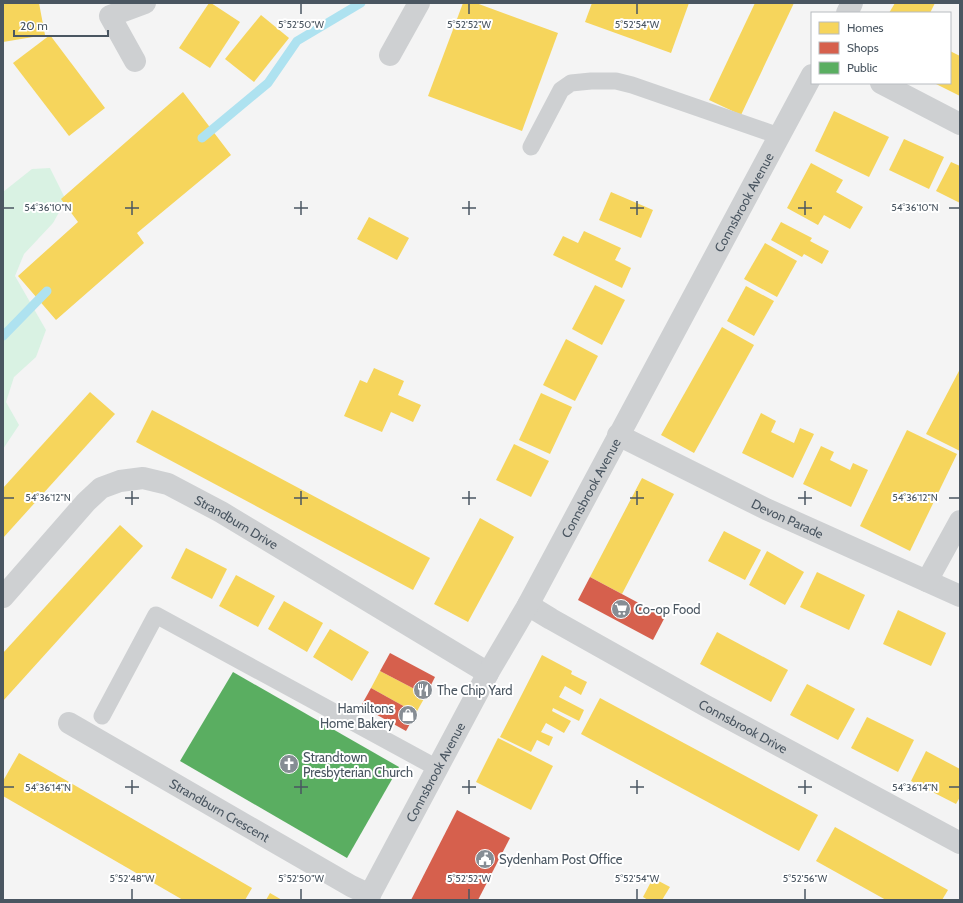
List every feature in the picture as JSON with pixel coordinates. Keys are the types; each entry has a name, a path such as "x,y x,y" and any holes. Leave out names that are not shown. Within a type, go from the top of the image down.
{"street":[{"path":"135,61 107,10 145,3"},
{"path":"390,55 419,3"},
{"path":"848,12 852,3"},
{"name":"Connsbrook Avenue","path":"369,897 488,673 528,605 811,77"},
{"path":"883,84 960,124"},
{"name":"Devon Parade","path":"618,435 766,509 960,596"},
{"name":"Strandburn Drive","path":"3,597 86,502 101,488 120,481 143,478 168,484 221,512 488,673"},
{"path":"927,581 960,521"},
{"name":"Connsbrook Drive","path":"528,605 551,620 706,706 960,843"},
{"name":"Strandburn Crescent","path":"70,723 369,897"}],"lane":[{"path":"531,147 561,90 571,83 591,81 616,81 632,85 779,136"},
{"path":"102,716 156,615 437,768"}],"green space":[{"path":"50,168 66,200 53,223 24,254 15,276 46,330 36,357 14,377 6,402 19,425 3,449 3,192 32,169"}],"building: Homes":[{"path":"3,3 39,3 45,35 3,42"},
{"path":"209,3 240,22 210,68 179,48"},
{"path":"463,3 476,3 558,33 522,131 428,96"},
{"path":"592,3 689,3 671,53 585,22"},
{"path":"755,3 794,3 741,115 709,100"},
{"path":"895,3 935,3 930,12 890,12"},
{"path":"261,15 289,38 254,82 225,59"},
{"path":"50,35 105,108 69,136 13,63"},
{"path":"951,52 960,56 960,96 936,84 951,84"},
{"path":"183,92 231,155 137,233 144,243 56,320 18,276 78,222 61,199"},
{"path":"834,111 889,137 869,177 815,151"},
{"path":"904,139 944,157 929,189 889,170"},
{"path":"951,162 960,166 960,203 936,191"},
{"path":"811,163 843,180 836,192 863,207 850,229 824,215 818,225 787,208"},
{"path":"611,192 653,210 641,238 599,220"},
{"path":"369,217 409,238 397,260 357,239"},
{"path":"781,222 812,238 810,241 829,251 822,264 804,254 802,257 771,240"},
{"path":"584,231 621,248 615,260 631,268 622,288 553,255 563,236 578,243"},
{"path":"765,243 797,261 777,297 744,279"},
{"path":"595,285 625,300 602,345 572,329"},
{"path":"746,286 774,301 754,336 727,321"},
{"path":"722,327 754,345 694,453 661,435"},
{"path":"566,339 598,356 575,401 543,385"},
{"path":"374,368 404,381 398,395 421,405 413,422 391,412 382,432 344,416 360,380 367,383"},
{"path":"960,369 960,451 926,434"},
{"path":"90,392 115,414 3,538 3,488"},
{"path":"541,393 572,407 550,454 519,440"},
{"path":"152,410 430,558 413,590 136,442"},
{"path":"761,413 776,421 771,432 794,443 800,428 814,434 793,478 742,453"},
{"path":"907,430 957,454 910,551 860,526"},
{"path":"514,444 549,461 531,497 496,480"},
{"path":"821,446 834,452 830,460 850,470 853,463 868,470 851,507 803,484"},
{"path":"642,478 674,494 622,594 590,577"},
{"path":"480,518 514,537 468,622 434,604"},
{"path":"120,525 143,546 3,701 3,653"},
{"path":"724,531 761,550 745,580 708,561"},
{"path":"186,548 227,569 212,599 171,578"},
{"path":"767,551 804,572 785,605 749,585"},
{"path":"817,572 865,595 849,630 800,607"},
{"path":"236,575 275,596 258,627 219,606"},
{"path":"284,601 323,623 307,652 268,629"},
{"path":"898,610 946,633 931,666 883,644"},
{"path":"330,629 369,652 352,681 313,657"},
{"path":"717,632 788,670 771,702 700,664"},
{"path":"542,655 572,671 571,674 587,682 581,695 565,686 559,697 584,710 579,721 553,708 552,711 571,721 564,733 546,723 541,732 553,737 549,746 537,740 531,752 500,737"},
{"path":"380,671 426,695 416,713 371,688"},
{"path":"807,684 855,709 838,740 790,715"},
{"path":"600,698 818,815 799,851 581,734"},
{"path":"867,717 914,740 898,772 851,748"},
{"path":"498,738 553,766 531,810 476,782"},
{"path":"926,751 960,769 960,797 956,804 911,781"},
{"path":"19,753 252,888 245,900 183,900 3,796 3,781"},
{"path":"835,827 948,890 942,900 886,900 816,861"},
{"path":"653,878 670,887 662,900 648,900 643,897"},
{"path":"270,893 282,900 266,900"}],"building: Shops":[{"name":"Co-op Food","path":"590,577 665,617 653,640 578,600"},
{"path":"390,653 435,677 426,695 380,671"},
{"path":"371,688 416,713 406,731 361,706"},
{"path":"457,810 510,838 478,900 411,900"}],"building: Public":[{"name":"Strandtown Presbyterian Church","path":"233,672 399,767 347,858 180,761"}],"waterway":[{"path":"202,138 268,83 297,41 361,3"},
{"path":"3,336 47,291"}],"place":[{"name":"Co-op Food","path":"621,609"},
{"name":"The Chip Yard","path":"423,690"},
{"name":"Hamiltons Home Bakery","path":"408,715"},
{"name":"Strandtown Presbyterian Church","path":"289,764"},
{"name":"Sydenham Post Office","path":"485,859"}]}
